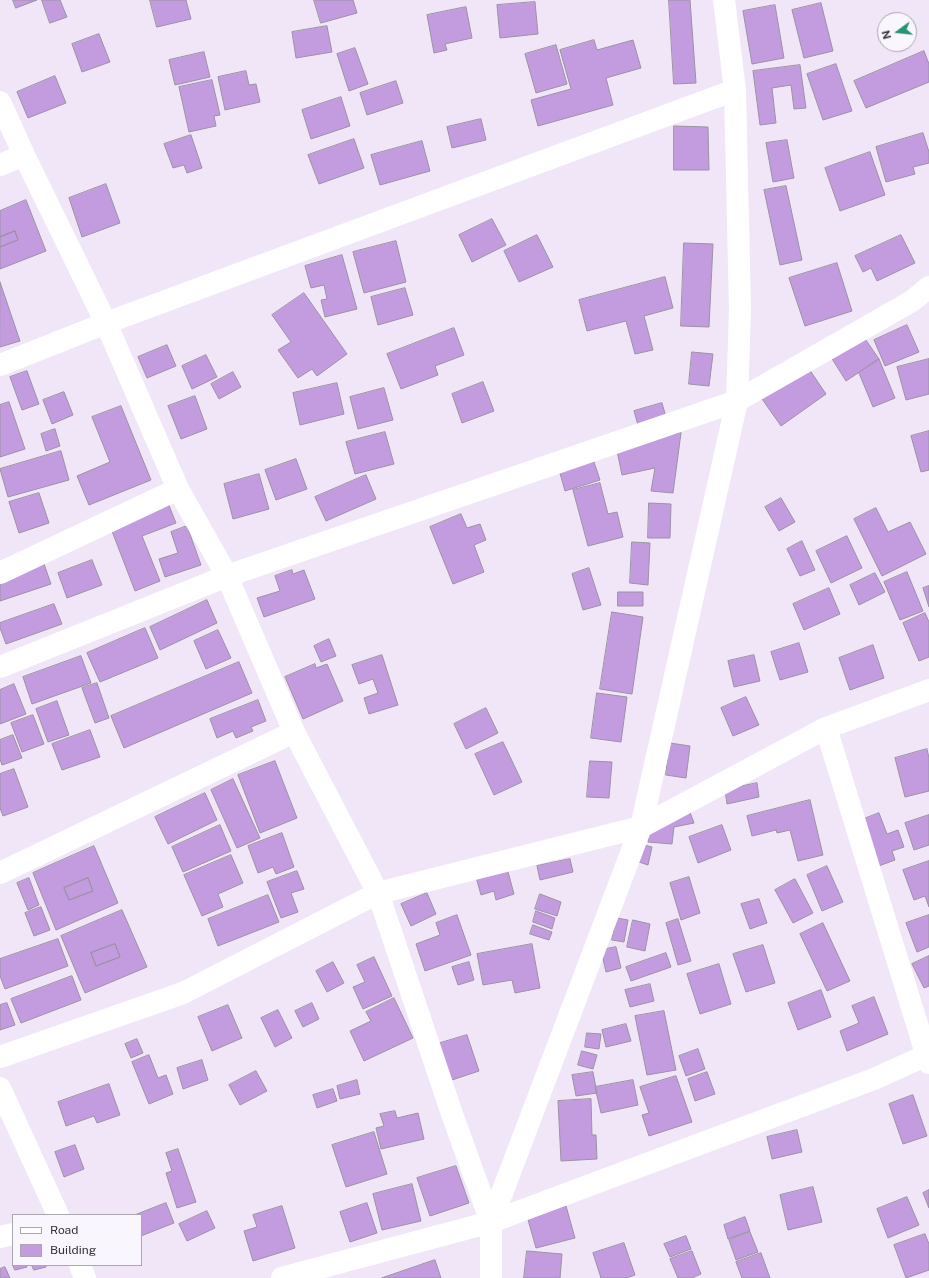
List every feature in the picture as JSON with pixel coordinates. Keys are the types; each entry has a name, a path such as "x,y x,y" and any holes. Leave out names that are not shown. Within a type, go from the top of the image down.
{"street":[{"path":"491,1222 641,827 737,401 740,310 735,90 724,0"},
{"path":"0,365 106,323 735,90"},
{"path":"0,102 24,155 106,323 178,489 227,576 294,732 378,893 452,1114 491,1222 491,1278"},
{"path":"0,165 24,155"},
{"path":"0,666 227,576 737,401 912,301 929,287"},
{"path":"0,573 178,489"},
{"path":"0,1057 183,992 378,893 641,827 826,728 929,690"},
{"path":"282,1278 491,1222 874,1079 928,1057 826,728"},
{"path":"0,873 294,732"},
{"path":"0,1088 58,1214"},
{"path":"0,1237 12,1234"},
{"path":"80,1266 85,1278"}],"building":[{"path":"13,0 37,0 16,8"},
{"path":"42,0 60,0 67,17 50,23"},
{"path":"150,0 186,0 191,19 157,27"},
{"path":"314,0 353,0 357,13 321,23"},
{"path":"669,0 690,0 696,83 674,84"},
{"path":"535,2 538,34 500,38 497,5"},
{"path":"821,3 833,51 804,58 792,10"},
{"path":"775,5 784,58 752,64 743,11"},
{"path":"466,7 472,38 445,44 447,50 434,53 427,15"},
{"path":"327,26 332,52 296,58 292,32"},
{"path":"99,34 110,62 82,72 72,44"},
{"path":"594,40 597,50 633,40 641,68 606,78 613,105 538,126 531,100 571,89 560,50"},
{"path":"556,45 567,84 536,93 525,54"},
{"path":"355,48 368,84 349,91 337,54"},
{"path":"924,51 929,64 929,82 866,108 854,81"},
{"path":"204,52 210,77 175,85 169,60"},
{"path":"836,64 852,111 823,120 807,74"},
{"path":"800,65 806,108 794,109 791,85 772,88 776,123 760,125 753,71"},
{"path":"246,71 249,85 256,84 260,102 225,110 218,77"},
{"path":"55,76 66,103 28,118 17,92"},
{"path":"212,80 220,115 214,116 216,126 189,132 179,87"},
{"path":"396,81 403,103 367,115 360,93"},
{"path":"341,97 350,126 311,139 302,110"},
{"path":"481,119 486,140 452,148 447,127"},
{"path":"674,126 708,127 709,170 674,170"},
{"path":"923,133 929,152 929,163 913,167 915,174 886,182 876,147"},
{"path":"191,135 202,168 187,173 184,165 173,168 164,144"},
{"path":"354,139 364,168 319,184 308,155"},
{"path":"787,140 794,178 773,182 766,143"},
{"path":"422,141 430,171 380,185 371,155"},
{"path":"870,152 885,195 840,211 825,168"},
{"path":"106,184 120,223 82,237 69,198"},
{"path":"786,186 802,260 780,265 764,190"},
{"path":"26,200 46,251 0,269 0,247 18,240 15,231 0,237 0,211"},
{"path":"492,219 506,245 472,262 459,235"},
{"path":"15,231 18,240 0,247 0,237"},
{"path":"537,235 553,267 519,282 504,251"},
{"path":"901,235 915,263 877,281 871,268 863,272 855,256"},
{"path":"396,241 406,282 364,293 353,252"},
{"path":"684,243 713,244 709,327 681,326"},
{"path":"342,255 357,309 325,317 321,300 327,299 324,285 311,288 305,266"},
{"path":"837,263 852,311 805,326 789,278"},
{"path":"665,277 673,308 644,316 653,350 635,354 626,321 587,331 579,300"},
{"path":"0,282 20,341 0,347"},
{"path":"405,288 413,315 378,325 371,297"},
{"path":"304,293 347,354 317,376 312,369 298,378 278,350 291,342 272,315"},
{"path":"907,325 919,352 885,366 874,340"},
{"path":"454,328 464,355 435,366 438,375 401,389 387,354"},
{"path":"861,333 879,359 846,381 829,354"},
{"path":"167,345 176,366 147,378 138,357"},
{"path":"692,352 713,354 709,386 689,384"},
{"path":"206,355 217,377 192,389 182,366"},
{"path":"879,359 895,398 873,407 859,373"},
{"path":"929,359 929,394 906,400 897,367"},
{"path":"805,363 826,394 781,426 760,396"},
{"path":"27,371 39,404 22,410 10,377"},
{"path":"233,372 241,387 219,399 211,384"},
{"path":"483,382 494,411 462,423 452,394"},
{"path":"337,383 344,414 300,425 293,393"},
{"path":"384,388 393,420 358,429 350,397"},
{"path":"64,392 73,415 52,424 43,400"},
{"path":"195,396 207,429 181,439 168,406"},
{"path":"9,402 25,449 0,457 0,405"},
{"path":"662,403 668,424 640,432 634,411"},
{"path":"121,406 151,480 89,505 77,476 110,462 92,417"},
{"path":"55,429 60,446 46,451 41,434"},
{"path":"929,431 929,470 921,472 911,436"},
{"path":"385,432 394,464 355,474 346,442"},
{"path":"681,433 673,493 651,491 655,468 622,475 616,446"},
{"path":"61,451 69,480 8,497 0,469"},
{"path":"296,459 307,489 276,500 265,470"},
{"path":"593,459 600,480 565,491 559,470"},
{"path":"259,474 269,509 233,519 224,484"},
{"path":"366,475 376,499 326,521 315,497"},
{"path":"600,483 608,514 617,512 623,537 588,546 573,490"},
{"path":"39,493 49,523 19,533 9,502"},
{"path":"781,498 795,522 779,531 765,507"},
{"path":"168,503 176,523 142,536 160,581 135,591 110,526"},
{"path":"649,503 671,504 670,538 648,538"},
{"path":"876,508 888,532 910,522 926,554 882,576 854,519"},
{"path":"461,514 467,528 480,524 486,540 474,545 484,572 453,584 430,527"},
{"path":"187,526 201,565 165,577 159,559 178,553 171,532"},
{"path":"847,536 862,568 831,583 816,551"},
{"path":"802,541 815,570 800,576 787,549"},
{"path":"632,542 650,543 648,585 630,583"},
{"path":"92,560 102,585 67,598 58,573"},
{"path":"43,561 51,584 0,601 0,574"},
{"path":"589,568 601,605 583,610 572,574"},
{"path":"292,570 293,574 304,570 315,599 264,617 257,598 280,591 275,576"},
{"path":"907,572 923,611 900,620 884,582"},
{"path":"875,573 885,592 859,605 850,585"},
{"path":"929,586 929,607 923,588"},
{"path":"829,588 840,614 804,630 793,604"},
{"path":"618,592 643,592 643,606 618,606"},
{"path":"207,600 217,623 160,650 150,627"},
{"path":"54,604 62,624 6,644 0,628 0,623"},
{"path":"612,612 643,617 632,694 600,689"},
{"path":"925,613 929,622 929,657 919,661 903,623"},
{"path":"145,628 158,658 100,682 87,653"},
{"path":"218,630 231,658 206,669 194,641"},
{"path":"329,639 336,656 321,662 314,646"},
{"path":"799,643 808,672 780,680 771,652"},
{"path":"873,645 884,678 850,690 839,658"},
{"path":"382,655 398,705 369,714 364,698 378,693 373,679 359,684 352,665"},
{"path":"754,655 760,681 734,687 728,661"},
{"path":"81,656 91,683 32,704 23,677"},
{"path":"239,662 252,693 124,748 111,716"},
{"path":"315,664 316,668 327,664 343,701 303,719 285,677"},
{"path":"97,683 109,718 95,723 82,688"},
{"path":"14,684 26,714 0,724 0,690"},
{"path":"597,693 627,697 621,742 591,738"},
{"path":"746,697 759,725 733,736 721,708"},
{"path":"258,700 266,721 251,727 253,731 236,738 233,731 217,738 210,719"},
{"path":"57,701 69,735 48,742 36,709"},
{"path":"486,708 498,733 466,749 454,724"},
{"path":"33,715 44,744 22,752 11,723"},
{"path":"90,730 100,757 62,770 52,744"},
{"path":"13,735 22,758 2,765 0,759 0,740"},
{"path":"503,742 522,782 494,795 475,754"},
{"path":"670,743 690,746 686,778 666,775"},
{"path":"927,749 929,758 929,791 905,797 895,758"},
{"path":"275,761 297,818 260,833 238,775"},
{"path":"590,761 612,762 609,798 587,797"},
{"path":"14,769 28,807 3,816 0,808 0,774"},
{"path":"233,779 260,838 237,848 211,790"},
{"path":"757,783 759,797 727,804 725,790"},
{"path":"205,793 217,820 168,844 155,817"},
{"path":"810,800 823,855 798,861 790,830 777,833 776,830 752,836 747,816"},
{"path":"687,804 694,823 674,827 672,844 648,842 648,814"},
{"path":"879,813 887,834 898,830 904,847 892,851 895,860 876,867 859,821"},
{"path":"929,815 929,845 914,850 905,823"},
{"path":"220,825 231,851 183,872 172,847"},
{"path":"722,825 731,850 698,863 689,837"},
{"path":"282,833 294,867 276,874 273,867 258,873 248,846"},
{"path":"640,844 652,847 648,865 636,861"},
{"path":"94,846 118,903 56,930 33,873","holes":["88,878 93,891 69,900 64,888"]},
{"path":"231,855 243,883 218,894 223,907 202,916 184,875"},
{"path":"570,859 573,872 540,880 537,866"},
{"path":"929,861 929,907 925,896 914,900 903,870"},
{"path":"827,866 843,902 822,911 807,875"},
{"path":"507,868 514,894 496,900 494,891 481,895 476,877"},
{"path":"297,871 304,889 291,893 298,912 281,918 267,882"},
{"path":"689,877 700,913 681,920 670,883"},
{"path":"29,878 39,905 28,910 17,883"},
{"path":"88,878 93,891 69,900 64,888"},
{"path":"795,879 813,913 793,923 775,890"},
{"path":"427,893 436,914 411,926 401,904"},
{"path":"540,894 561,902 557,916 535,909"},
{"path":"268,895 279,922 218,946 208,919"},
{"path":"759,899 767,923 750,929 741,904"},
{"path":"41,907 50,930 34,936 25,913"},
{"path":"122,910 147,967 85,993 61,936","holes":["115,944 120,957 96,966 91,953"]},
{"path":"536,911 555,918 552,929 533,922"},
{"path":"457,915 471,955 425,971 416,944 440,935 436,923"},
{"path":"929,915 929,947 917,952 906,923"},
{"path":"617,918 628,920 624,942 612,940"},
{"path":"678,919 691,961 678,965 666,923"},
{"path":"633,920 650,924 645,951 627,947"},
{"path":"823,923 850,981 827,991 800,934"},
{"path":"533,925 552,932 549,940 530,934"},
{"path":"58,939 68,966 5,989 0,976 0,959"},
{"path":"115,944 120,957 96,966 91,953"},
{"path":"532,944 540,988 515,993 512,980 483,985 477,954"},
{"path":"763,945 775,983 746,992 733,954"},
{"path":"616,947 621,968 606,972 601,950"},
{"path":"666,953 671,967 631,981 626,967"},
{"path":"929,956 929,986 924,988 912,964"},
{"path":"374,957 392,996 363,1009 353,987 365,982 357,965"},
{"path":"333,962 344,983 327,992 316,971"},
{"path":"469,962 474,980 458,985 452,967"},
{"path":"719,964 731,1004 700,1014 687,974"},
{"path":"72,976 81,1000 21,1023 11,999"},
{"path":"650,984 654,1001 630,1007 625,990"},
{"path":"821,990 831,1017 798,1030 788,1003"},
{"path":"874,997 888,1034 847,1051 840,1031 859,1023 852,1006"},
{"path":"394,998 413,1038 364,1061 350,1031 371,1021 366,1012"},
{"path":"7,1003 15,1025 0,1030 0,1005"},
{"path":"312,1003 319,1019 303,1027 295,1011"},
{"path":"228,1005 242,1038 212,1051 198,1017"},
{"path":"278,1010 292,1038 275,1047 261,1018"},
{"path":"664,1011 676,1070 647,1075 635,1016"},
{"path":"626,1024 631,1041 606,1047 602,1030"},
{"path":"587,1033 601,1034 599,1049 585,1047"},
{"path":"467,1035 479,1071 449,1081 437,1044"},
{"path":"137,1039 143,1053 131,1058 125,1044"},
{"path":"698,1049 705,1069 686,1076 679,1056"},
{"path":"582,1051 597,1055 593,1069 578,1065"},
{"path":"149,1055 158,1078 166,1075 173,1094 149,1104 132,1062"},
{"path":"202,1060 208,1080 183,1089 177,1068"},
{"path":"256,1071 267,1091 240,1105 229,1085"},
{"path":"593,1072 597,1093 576,1096 572,1075"},
{"path":"707,1072 715,1094 695,1101 688,1079"},
{"path":"676,1076 692,1122 649,1136 642,1115 649,1113 640,1087"},
{"path":"357,1080 360,1094 340,1099 337,1086"},
{"path":"633,1080 638,1105 601,1113 595,1087"},
{"path":"109,1084 120,1115 97,1123 94,1116 66,1126 58,1102"},
{"path":"333,1089 337,1101 317,1108 313,1095"},
{"path":"913,1095 927,1136 903,1144 889,1104"},
{"path":"591,1099 592,1135 596,1135 597,1159 561,1161 558,1101"},
{"path":"395,1111 397,1118 418,1113 424,1139 381,1149 376,1128 384,1126 380,1114"},
{"path":"797,1130 802,1152 772,1159 767,1137"},
{"path":"374,1132 387,1174 346,1187 332,1145"},
{"path":"75,1145 84,1169 64,1177 55,1152"},
{"path":"178,1149 196,1202 177,1208 166,1173 172,1171 166,1153"},
{"path":"456,1166 469,1203 430,1216 417,1178"},
{"path":"412,1184 421,1221 382,1230 373,1194"},
{"path":"813,1187 822,1222 788,1230 780,1195"},
{"path":"929,1190 929,1208 923,1193"},
{"path":"907,1197 919,1225 888,1238 877,1209"},
{"path":"166,1203 174,1223 142,1236 142,1214 138,1214"},
{"path":"367,1203 377,1233 350,1242 340,1212"},
{"path":"282,1206 295,1248 253,1261 244,1231 257,1227 253,1215"},
{"path":"566,1206 575,1238 536,1248 527,1216"},
{"path":"207,1211 215,1228 187,1241 179,1224"},
{"path":"745,1217 750,1231 728,1239 724,1225"},
{"path":"750,1232 758,1252 736,1260 729,1240"},
{"path":"925,1234 929,1244 929,1270 906,1278 894,1245"},
{"path":"686,1236 691,1249 670,1257 664,1244"},
{"path":"624,1243 635,1275 626,1278 601,1278 593,1253"},
{"path":"527,1251 562,1254 560,1278 524,1278"},
{"path":"692,1251 701,1274 692,1278 678,1278 670,1259"},
{"path":"761,1253 770,1278 742,1278 736,1262"},
{"path":"435,1260 441,1278 382,1278"},
{"path":"13,1266 27,1267 15,1270"},
{"path":"32,1266 46,1266 46,1267 34,1270"},
{"path":"5,1267 10,1278 0,1278 0,1269"}]}
